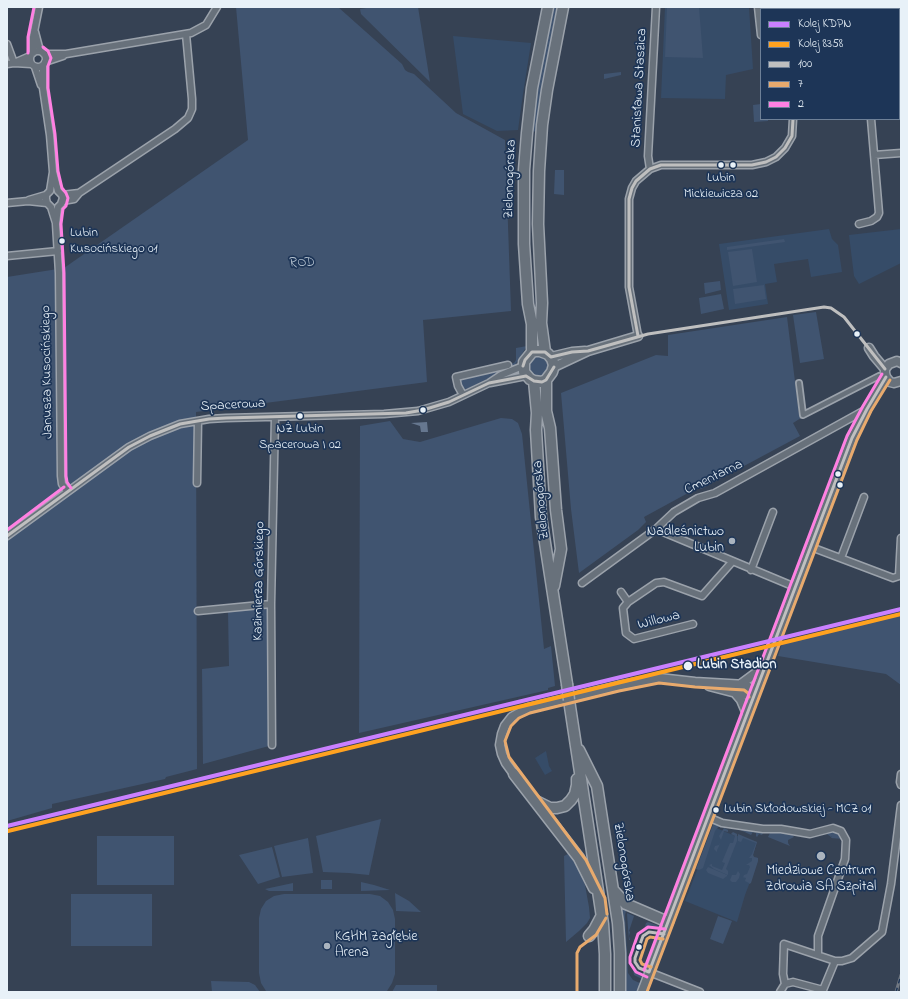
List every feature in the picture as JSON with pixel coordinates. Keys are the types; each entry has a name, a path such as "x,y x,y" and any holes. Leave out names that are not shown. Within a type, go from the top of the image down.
{"main road":[{"name":"Zielonogórska","path":"532,352 532,324 528,304 524,244 524,170 532,93 548,7"},
{"name":"Zielonogórska","path":"550,359 541,323 542,303 538,224 539,171 547,90 563,7"},
{"path":"536,351 550,359 546,380 542,382 528,375 525,360 532,352 536,351"},
{"name":"Zielonogórska","path":"528,375 537,413 536,430 540,507 602,915 605,954 605,992"},
{"name":"Zielonogórska","path":"546,380 546,411 550,428 556,510 561,549 553,592"},
{"name":"Zielonogórska","path":"575,741 597,786 620,944 620,992"},
{"path":"532,797 541,804 550,808 560,808 568,803 574,796 577,785 578,757"},
{"path":"514,774 579,859 600,900"},
{"path":"613,890 626,904 668,922"},
{"path":"588,936 594,930 602,915"}],"street":[{"path":"39,7 31,54 33,66 43,88"},
{"path":"14,63 31,54 66,54 186,34 206,25 217,7"},
{"name":"Stanisława Staszica","path":"650,169 648,156 656,7"},
{"path":"758,7 760,26"},
{"path":"35,32 42,53 46,59 44,64 43,88 50,135 53,172 61,196 56,224"},
{"path":"61,196 79,193 175,129 188,118 192,109 192,98 186,34"},
{"path":"7,44 14,63"},
{"path":"7,64 14,63 33,66 44,64 66,54"},
{"path":"550,359 588,351 638,336 629,287 629,199 636,181 650,169 661,165 752,165 766,162 776,157 785,148 792,136 793,120"},
{"path":"859,224 871,221 877,217 879,213 871,120"},
{"path":"874,155 901,153"},
{"path":"53,172 48,193 49,205 56,224"},
{"path":"28,201 54,190 61,196"},
{"path":"7,202 28,201 58,207"},
{"name":"Janusza Kusocińskiego","path":"56,224 58,251 61,476 62,484 67,491"},
{"path":"7,256 58,251"},
{"path":"869,348 886,374 894,383 901,381"},
{"path":"642,992 852,438 886,374 897,361 901,363"},
{"path":"463,395 458,386 456,377 508,365"},
{"path":"799,383 803,414 886,374"},
{"name":"Spacerowa","path":"7,536 129,447 141,440 180,424 226,418 406,412 438,406 489,383 501,375 528,375"},
{"name":"Spacerowa","path":"489,383 528,375"},
{"name":"Cmentarna","path":"582,583 656,529 680,508 698,498 715,493 867,409"},
{"name":"Kazimierza Górskiego","path":"272,745 271,604 275,417"},
{"path":"197,483 198,421"},
{"path":"841,558 864,497"},
{"path":"751,570 773,512"},
{"path":"656,529 795,588"},
{"path":"811,547 893,578 899,576 901,538"},
{"name":"Willowa","path":"693,624 634,639 626,633 623,608 628,602 656,583 664,582 702,596 732,562"},
{"path":"621,592 628,602"},
{"path":"198,611 271,604"},
{"path":"741,684 766,666"},
{"path":"514,774 503,756 500,740 506,724 513,716 522,710 553,701 652,679 741,684 750,688 754,696"},
{"path":"695,682 734,693 754,696"},
{"path":"734,693 741,700 747,714"},
{"path":"901,774 901,785"},
{"path":"785,984 783,974 784,944 842,962 852,958 882,932 891,884 901,805"},
{"path":"708,817 722,823 781,829 810,834 832,828 841,831 846,840 845,859 818,936 818,955"},
{"path":"780,992 785,984 791,982 800,983 823,991 835,961"},
{"path":"649,972 698,992"}],"shaded area":[{"path":"665,7 749,7 753,69 726,75 725,99 661,98"},
{"path":"453,36 531,43 518,130 497,131 463,114"},
{"path":"829,229 832,239 838,245 842,272 811,277 808,259 774,264 777,282 765,284 768,304 729,310 719,244"},
{"path":"901,229 901,263 859,284 854,276 849,235"},
{"path":"427,422 428,432 421,432 420,426 411,423"},
{"path":"546,751 549,766 552,771 545,775 535,758"},
{"path":"714,827 735,836 757,842 753,855 754,857 758,858 758,861 745,895 737,922 685,901"}],"green space":[{"name":"ROD","path":"236,7 338,7 402,64 405,70 414,74 456,113 505,140 511,311 423,320 427,382 196,412 197,769 166,777 165,779 52,804 52,808 7,821 7,277 64,268 248,140"},
{"path":"373,7 418,7 430,82 361,14 360,9"},
{"path":"552,7 561,7 539,132 531,131 534,101"},
{"path":"667,7 699,7 703,58 665,57"},
{"path":"621,72 621,75 604,79 604,74"},
{"path":"760,104 760,120 768,121 754,122 753,105"},
{"path":"555,170 564,170 564,195 554,194"},
{"path":"784,239 785,242 727,250 727,247"},
{"path":"752,249 757,282 733,286 728,252"},
{"path":"720,281 721,290 705,294 704,283"},
{"path":"764,285 766,299 735,304 733,289"},
{"path":"721,294 724,309 701,314 699,298"},
{"path":"816,312 824,359 800,363 793,315"},
{"path":"787,317 799,414 801,418 793,423 800,436 701,489 699,487 644,517 646,522 638,530 579,573 571,509 561,393 656,355 668,356 668,335"},
{"path":"527,346 515,365 469,388 465,389 461,387 459,381 462,379 514,363 516,360 516,348"},
{"path":"536,355 543,355 548,362 548,366 542,377 533,376 529,369 530,364"},
{"path":"501,418 512,419 518,423 522,434 544,649 551,646 555,686 548,688 548,690 359,733 360,426 390,421 403,439 420,442"},
{"path":"268,607 269,746 203,764 202,669 229,666 228,611"},
{"path":"901,613 901,685 886,674 778,656 782,644"},
{"path":"381,819 369,875 323,872 316,836"},
{"path":"714,822 719,824 719,826 715,831 703,868 699,870 696,869"},
{"path":"712,823 695,868 694,867 708,827"},
{"path":"734,827 747,828 748,830 759,832 764,831 762,835 759,834 757,837 756,833 753,832 751,835"},
{"path":"724,828 728,830 728,832 724,831 721,840 719,836"},
{"path":"830,830 839,832 843,839 831,838 832,836 831,837 824,832"},
{"path":"771,831 790,832 794,837 788,840 790,846 768,837"},
{"path":"733,832 737,834 737,841 726,869 728,871 728,875 714,869 709,865 712,864 712,866 722,870 725,863 722,862 730,843 733,843 735,836 731,834"},
{"path":"738,834 757,842 753,855 754,857 758,858 758,861 751,883 749,884 745,881 746,878 743,877 747,874 750,867 749,865 746,865 752,861 752,858 749,858 756,843 743,838 741,842 738,841"},
{"path":"97,836 174,836 174,885 97,885"},
{"path":"308,838 313,873 282,877 274,846"},
{"path":"721,840 717,852 714,849 715,846 719,845"},
{"path":"272,847 280,877 258,884 239,855"},
{"path":"568,854 575,861 585,885 590,918 579,931 566,942 564,856"},
{"path":"708,867 727,876 723,879 708,873 706,870"},
{"path":"738,871 740,874 739,878 736,882 732,882 730,880 732,875 736,875"},
{"path":"321,880 332,880 332,889 321,889"},
{"path":"361,882 374,885 390,890 361,891"},
{"path":"293,883 293,891 269,891 265,889"},
{"path":"395,893 409,901 421,912 396,911"},
{"path":"71,894 152,894 152,946 71,946"},
{"name":"KGHM Zagłębie Arena","path":"284,894 370,894 380,896 388,902 393,910 395,919 395,974 387,991 266,991 261,983 259,973 259,918 261,909 266,901 274,896"},
{"path":"619,905 627,907 625,915 628,973 633,980 642,984 639,992 624,992"},
{"path":"627,913 634,916 629,931 630,940 629,940"},
{"path":"718,916 732,921 723,944 710,939"},
{"path":"648,922 659,926 661,922 664,926 650,928 643,933 646,923"},
{"path":"657,935 658,938 650,964 644,967"},
{"path":"632,964 638,971 645,974 644,980 634,975"},
{"path":"211,981 249,982 255,985 260,992 212,992"},
{"path":"396,985 437,985 437,992 392,992"}],"railway":[{"path":"896,992 901,975"}],"rail line":[{"name":"KDPN","path":"7,826 901,609"},
{"name":"8358","path":"8,831 901,614"}],"transit line":[{"name":"2","path":"28,53 28,37 34,7"},
{"name":"2","path":"43,47 48,51 51,58 48,66 48,88 55,134 58,171 62,188 68,198 66,206 63,209 61,224 64,273 66,476 67,482 71,488"},
{"name":"100","path":"638,336 629,287 629,199 636,181 650,169 661,165 752,165 766,162 776,157 785,148 792,136 793,120"},
{"name":"100","path":"551,357 572,352 588,351 648,334 824,307 831,308 844,317 885,369"},
{"name":"100","path":"523,366 525,360 532,352 545,352 551,357"},
{"name":"100","path":"526,376 534,381 542,382 546,380 554,367"},
{"name":"2","path":"644,970 847,436 882,374"},
{"name":"100","path":"7,536 129,447 150,436 180,424 209,419 226,418 406,413 423,410 449,402 489,383 526,376"},
{"name":"100","path":"649,972 852,438 886,377"},
{"name":"7","path":"647,992 857,440 871,411 890,380"},
{"name":"2","path":"7,530 64,487"},
{"name":"7","path":"607,914 605,898 586,860 509,757 505,741 511,726 519,718 530,713 619,691 659,683 744,690 748,693 749,697"},
{"name":"7","path":"577,992 577,953 580,947 596,935 606,918"},
{"name":"2","path":"647,977 636,972 630,963 630,957 638,934 648,927 665,929"},
{"name":"100","path":"649,972 639,968 635,962 643,936 649,932 664,934"},
{"name":"7","path":"651,967 642,964 640,960 647,939 650,937 663,939"}],"place":[{"name":"Lubin Mickiewicza 02","path":"721,165"},
{"name":"Lubin Kusocińskiego 01","path":"62,241"},
{"name":"NŻ Lubin Spacerowa I 02","path":"300,416"},
{"name":"Nadleśnictwo Lubin","path":"732,541"},
{"name":"Lubin Stadion","path":"688,666"},
{"name":"Lubin Skłodowskiej - MCZ 01","path":"716,810"},
{"name":"Miedziowe Centrum Zdrowia SA Szpital","path":"821,856"},
{"name":"KGHM Zagłębie Arena","path":"327,946"}]}
